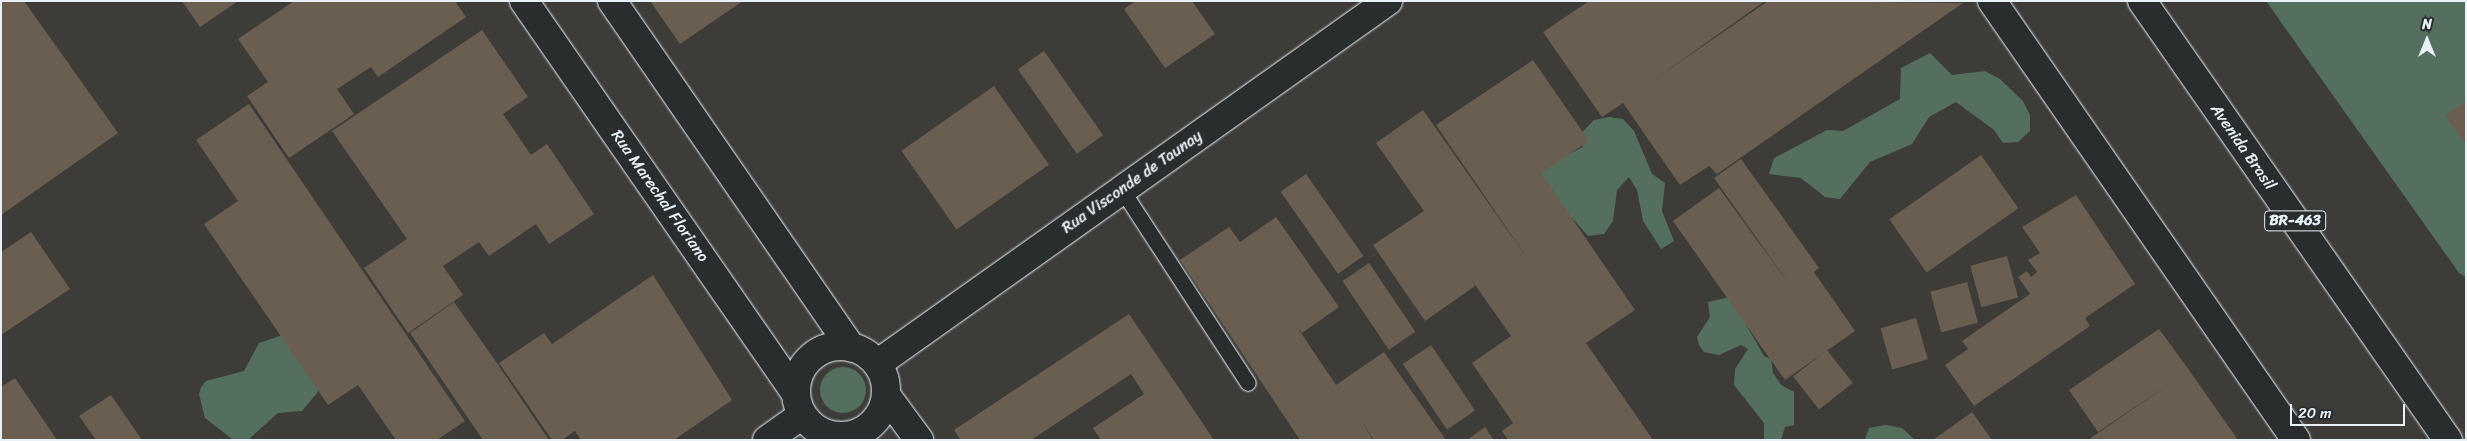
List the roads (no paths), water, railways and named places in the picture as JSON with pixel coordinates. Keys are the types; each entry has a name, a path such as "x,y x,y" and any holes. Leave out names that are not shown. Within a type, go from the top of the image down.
{"main road":[{"name":"Rua Marechal Floriano","path":"524,1 799,403 831,437 849,435 867,428 880,413 886,395"},
{"path":"612,1 851,346 877,364 886,395 919,440"},
{"name":"Rua Visconde de Taunay","path":"877,364 1388,1"},
{"path":"1992,1 2296,440"},
{"name":"Avenida Brasil","path":"2142,1 2452,438"},
{"path":"767,440 799,403 800,372 812,356 830,346 851,346"}],"lane":[{"path":"1122,190 1248,383"}]}
